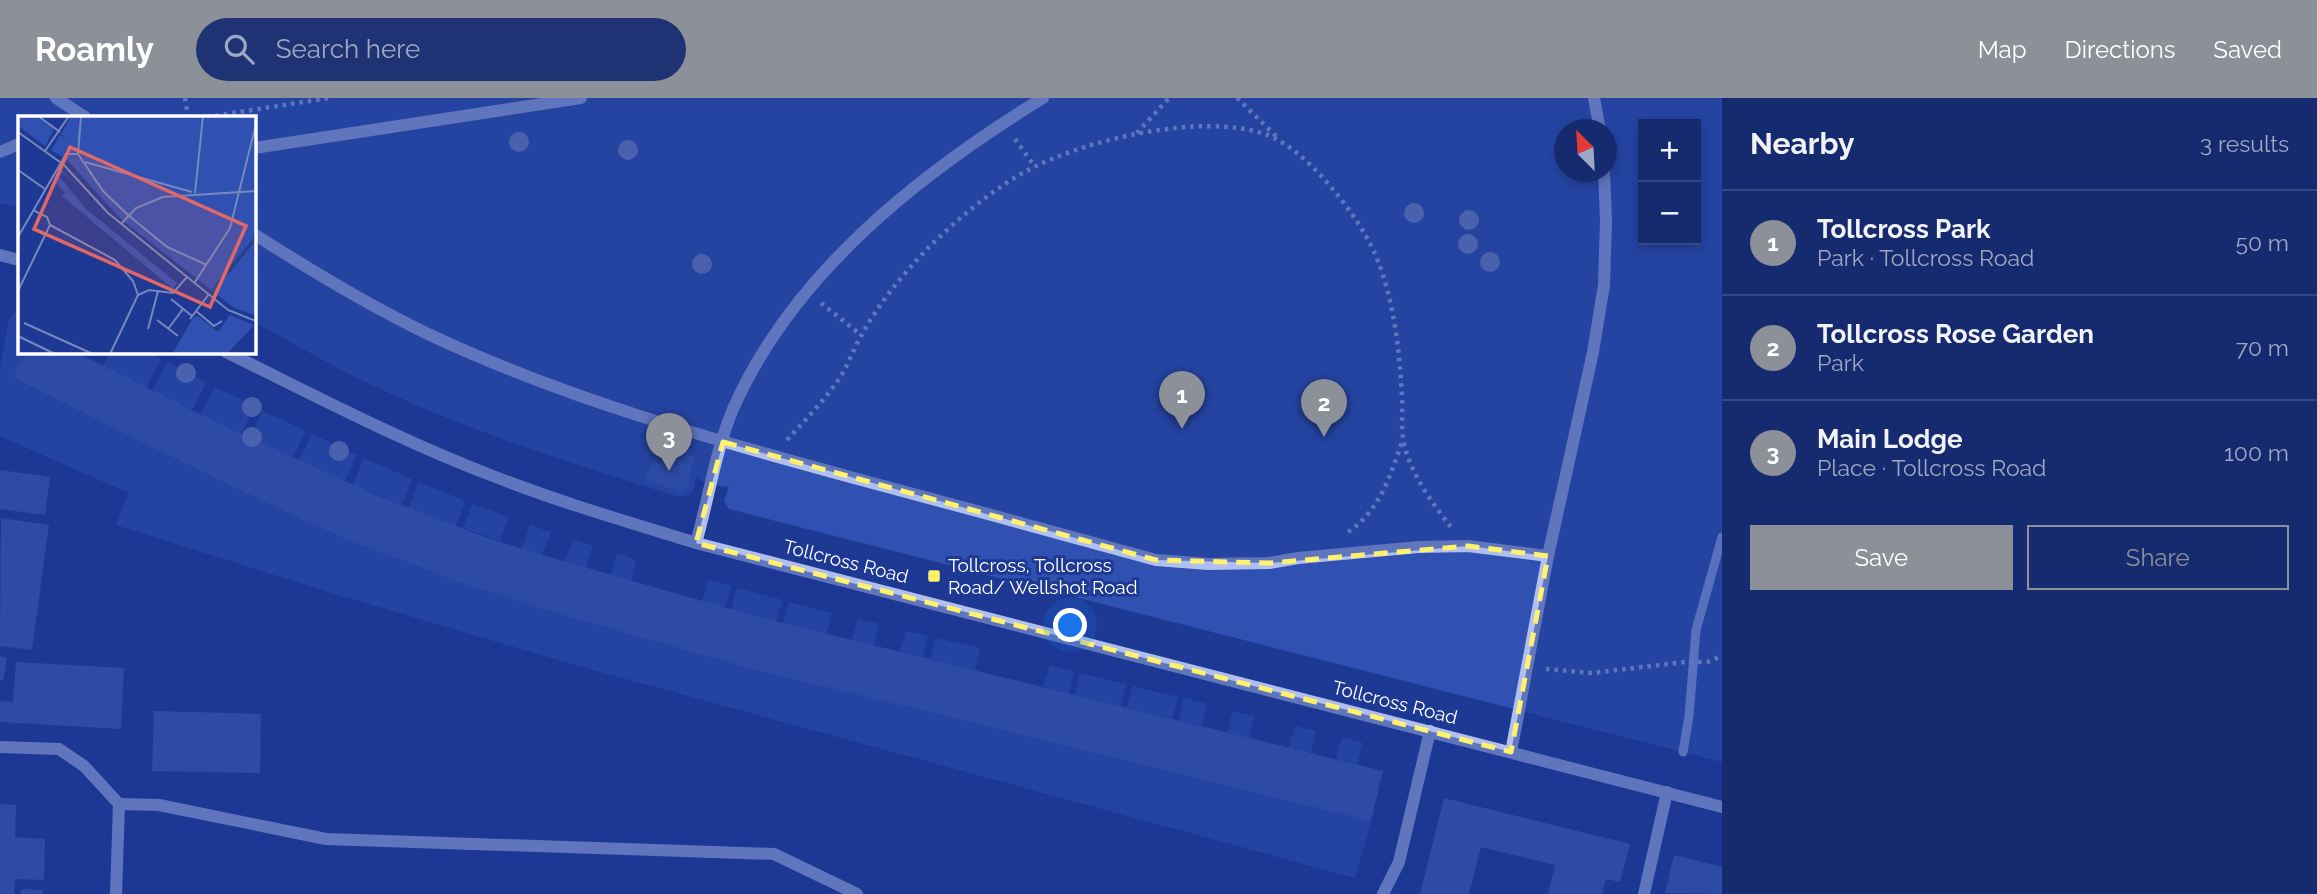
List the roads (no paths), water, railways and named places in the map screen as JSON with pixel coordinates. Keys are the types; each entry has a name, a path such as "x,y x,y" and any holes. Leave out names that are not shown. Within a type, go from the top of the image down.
{"street":[{"path":"56,98 83,116"},
{"path":"256,148 581,98"},
{"path":"696,542 732,413 761,352 806,292 904,197 1003,123 1043,98"},
{"path":"1594,98 1598,119"},
{"path":"0,152 18,144"},
{"path":"1511,752 1548,556 1593,352 1604,285 1604,182"},
{"path":"256,235 310,270 440,339 567,391 772,456 1156,559 1208,564 1269,563 1419,547 1468,546 1548,556"},
{"path":"0,255 18,260"},
{"name":"Tollcross Road","path":"230,354 376,425 493,477 696,542 1722,807"},
{"path":"1383,894 1399,862 1430,731"},
{"path":"0,747 59,750 84,766 119,804 116,894"},
{"path":"1644,894 1667,792"},
{"path":"119,804 159,805 326,839 774,854 857,894"}],"waterway":[{"path":"1683,752 1689,716 1696,630 1722,537"}],"place":[{"name":"Tollcross Park","path":"1182,429"},
{"name":"Tollcross Rose Garden","path":"1324,437"},
{"name":"Main Lodge","path":"669,471"},
{"name":"Tollcross, Tollcross Road/ Wellshot Road","path":"934,576"}]}
